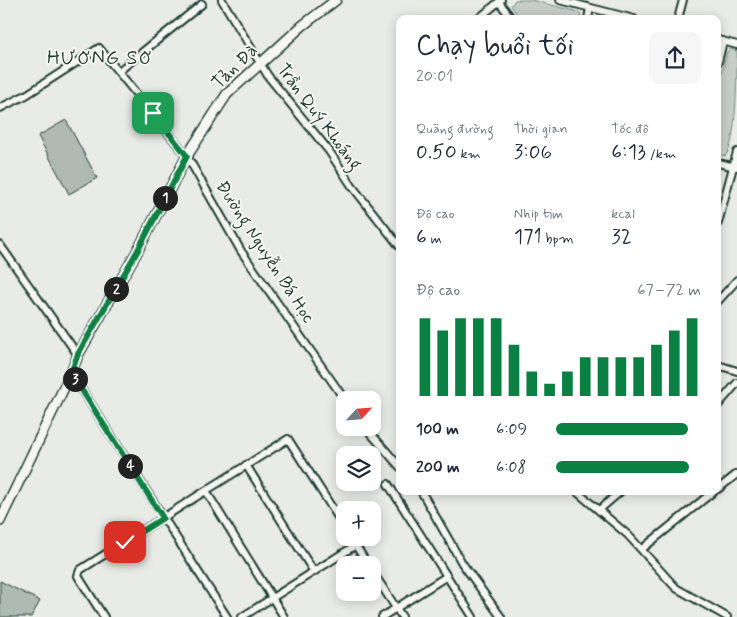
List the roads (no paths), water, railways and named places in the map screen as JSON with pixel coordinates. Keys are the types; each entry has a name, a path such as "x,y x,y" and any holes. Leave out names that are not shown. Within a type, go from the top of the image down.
{"main road":[{"name":"Tản Đà","path":"0,521 71,373 78,354 138,250 187,156 227,94 302,26 336,0"}],"street":[{"name":"Trần Quý Khoáng","path":"222,0 262,63 268,76 330,151 352,186 396,242"},
{"path":"560,0 617,15"},
{"path":"679,15 683,0"},
{"path":"483,15 500,1 509,15"},
{"path":"119,71 202,4"},
{"path":"589,15 590,8"},
{"path":"721,41 737,45"},
{"name":"Đường Nguyễn Bá Học","path":"0,108 26,95 99,48 187,156 241,251 339,391"},
{"path":"721,213 735,167 737,152"},
{"path":"721,164 735,167"},
{"path":"0,245 78,354"},
{"path":"721,299 737,280"},
{"path":"721,366 737,372"},
{"path":"71,373 227,617"},
{"path":"721,401 737,382"},
{"path":"373,436 396,462"},
{"path":"104,617 78,573 288,439 336,514"},
{"path":"246,465 314,572"},
{"path":"721,486 737,474"},
{"path":"388,484 473,617"},
{"path":"206,491 284,617"},
{"path":"423,495 462,563 501,617"},
{"path":"581,495 642,549 676,588 727,617"},
{"path":"599,510 616,495"},
{"path":"642,549 709,495"},
{"path":"242,617 354,546"},
{"path":"382,617 447,576"},
{"path":"381,585 402,617"}],"district":[{"name":"HƯƠNG SƠ","path":"100,58"}]}
